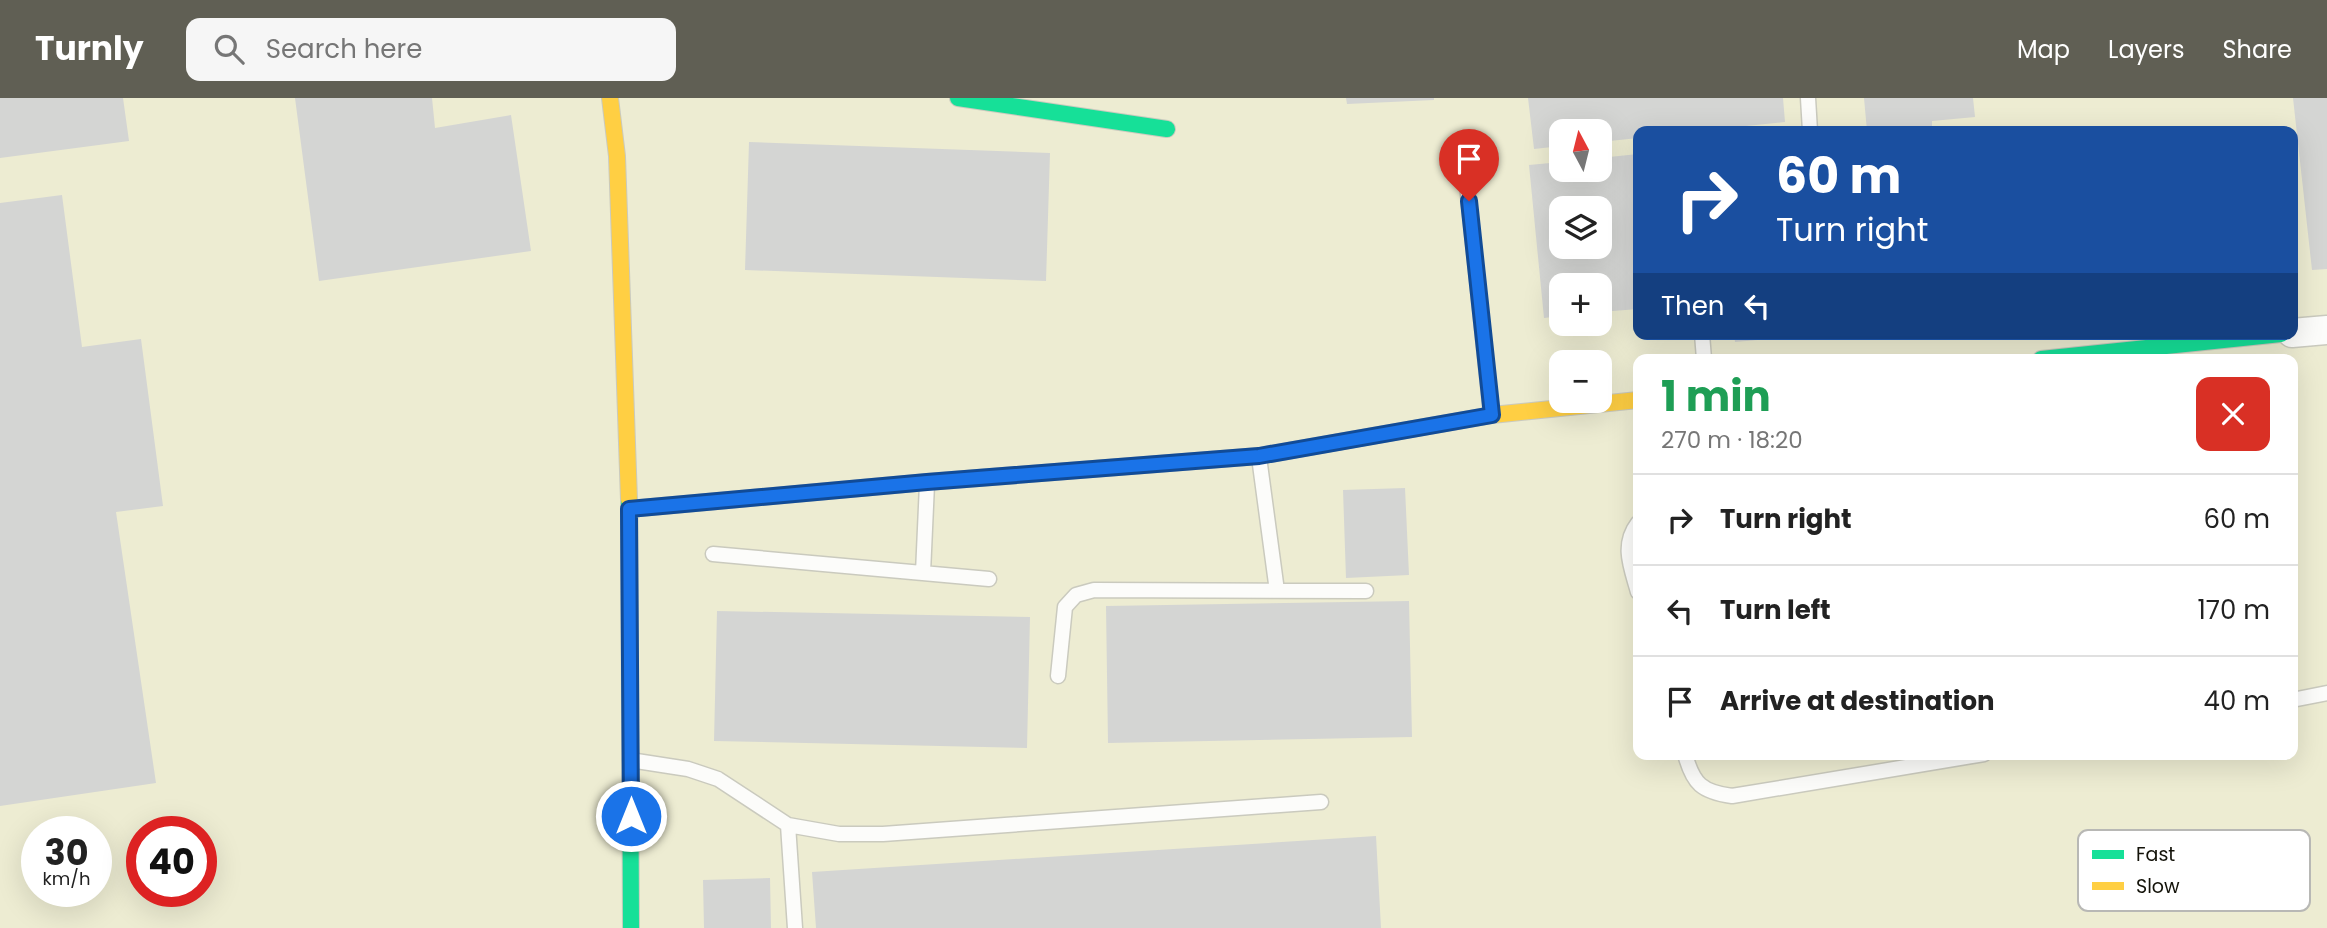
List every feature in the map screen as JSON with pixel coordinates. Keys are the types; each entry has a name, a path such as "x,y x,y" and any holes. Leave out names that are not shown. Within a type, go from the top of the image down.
{"street":[{"path":"610,98 617,156 629,509 631,928"},
{"path":"958,98 1167,129"},
{"path":"2298,332 2327,330"},
{"path":"2089,354 2223,340"},
{"path":"629,509 1259,456 1492,415 1633,401"}],"lane":[{"path":"1808,98 1810,126"},
{"path":"1463,147 1492,415"},
{"path":"1259,456 1277,591"},
{"path":"923,573 927,482"},
{"path":"1633,529 1630,533 1628,558 1633,575"},
{"path":"713,554 989,579"},
{"path":"1058,676 1065,607 1076,596 1094,590 1366,591"},
{"path":"2298,699 2327,693"},
{"path":"630,760 688,769 718,779 788,825 839,834 883,834 1321,803"},
{"path":"1687,760 1697,783 1713,793 1732,796 1948,760"},
{"path":"788,825 794,928"}],"shaded area":[{"path":"0,98 2327,98 2327,928 0,928"}],"building":[{"path":"0,98 123,98 129,141 0,158"},
{"path":"295,98 432,98 435,128 511,115 531,251 319,281"},
{"path":"1346,98 1434,98 1434,100 1347,104"},
{"path":"1528,98 1783,98 1785,122 1746,126 1633,126 1633,139 1612,141 1612,119 1549,119 1549,147 1534,149"},
{"path":"1864,98 1973,98 1975,117 1932,121 1932,126 1867,126"},
{"path":"2293,98 2327,98 2327,269 2312,270"},
{"path":"749,142 1050,153 1046,281 745,270"},
{"path":"1633,155 1633,309 1612,311 1612,273 1549,273 1549,317 1544,318 1529,165 1549,163 1549,182 1612,182 1612,157"},
{"path":"62,195 82,347 141,339 163,506 116,512 156,783 0,806 0,203"},
{"path":"1405,488 1409,575 1346,578 1343,490"},
{"path":"1409,601 1412,737 1108,743 1106,606"},
{"path":"717,611 1030,617 1027,748 714,741"},
{"path":"1376,836 1381,928 816,928 812,872"},
{"path":"770,878 771,928 704,928 703,880"}],"traffic: fast":[{"path":"958,98 1167,129"},
{"path":"2089,354 2223,340"},
{"path":"629,509 1259,456 1338,442"},
{"path":"629,500 631,928"}],"traffic: slow":[{"path":"610,98 617,156 629,500"},
{"path":"1338,442 1492,415 1633,401"}],"route":[{"path":"631,816 629,509 1259,456 1492,415 1469,201"}]}
